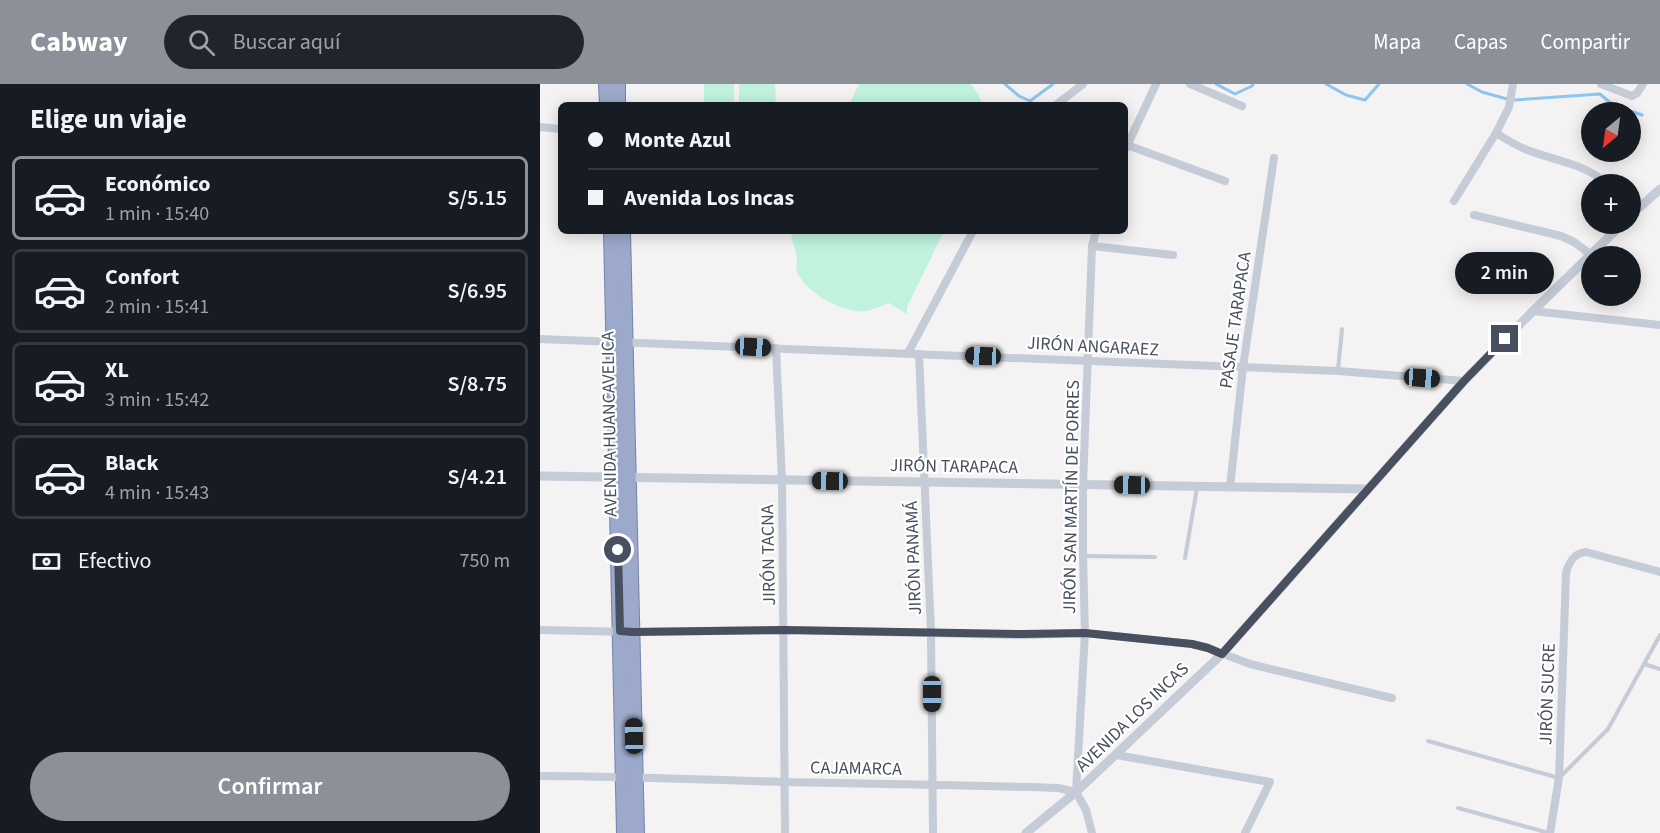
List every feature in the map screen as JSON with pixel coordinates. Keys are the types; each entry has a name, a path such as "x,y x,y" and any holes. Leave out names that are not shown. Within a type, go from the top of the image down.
{"highway":[{"path":"606,84 607,102"},
{"path":"618,84 618,102"},
{"name":"AVENIDA HUANCAVELICA","path":"610,234 619,342"},
{"name":"AVENIDA HUANCAVELICA","path":"623,234 619,342 629,777 624,833"},
{"name":"AVENIDA HUANCAVELICA","path":"629,777 637,833"}],"street":[{"path":"1060,102 1083,84"},
{"path":"1128,143 1156,84"},
{"path":"1190,84 1242,106"},
{"path":"1454,201 1496,134 1509,107 1513,84"},
{"path":"1601,84 1632,96 1643,84"},
{"path":"540,127 558,129"},
{"path":"1496,134 1528,151 1594,174"},
{"path":"1128,148 1225,181"},
{"name":"PASAJE TARAPACA","path":"1230,487 1243,367 1274,158"},
{"path":"1641,205 1660,189"},
{"path":"1474,215 1561,236 1581,247"},
{"path":"909,353 971,234"},
{"name":"JIRÓN SAN MARTÍN DE PORRES","path":"1092,833 1086,810 1076,792 1085,633 1083,484 1092,246 1095,234"},
{"name":"AVENIDA LOS INCAS","path":"1599,246 1611,234"},
{"path":"1092,246 1173,255"},
{"name":"AVENIDA LOS INCAS","path":"1026,833 1076,792 1222,654 1464,381 1581,263"},
{"path":"1533,311 1660,325"},
{"name":"JIRÓN ANGARAEZ","path":"540,339 1338,371 1464,381"},
{"name":"JIRÓN TACNA","path":"776,348 782,480 785,833"},
{"name":"JIRÓN PANAMÁ","path":"920,354 931,633 933,833"},
{"name":"JIRÓN TARAPACA","path":"540,476 1368,489"},
{"name":"JIRÓN SUCRE","path":"1550,833 1558,778 1566,573 1569,564 1579,552 1586,552 1660,572"},
{"path":"540,630 1085,633 1192,644 1250,664 1392,698"},
{"path":"1116,755 1270,782 1245,833"},
{"name":"CAJAMARCA","path":"540,776 933,784 1058,788 1076,792"}],"lane":[{"path":"1338,371 1342,328"},
{"path":"1185,558 1197,486"},
{"path":"1083,556 1155,557"},
{"path":"1428,741 1558,778 1608,729 1660,634"},
{"path":"1644,664 1660,669"},
{"path":"1458,808 1550,833"}],"green space":[{"path":"704,84 734,84 734,102 704,102"},
{"path":"739,84 775,84 776,102 739,102"},
{"path":"859,84 971,84 982,102 850,102"},
{"path":"791,234 943,234 907,307 907,314 889,303 872,310 858,311 829,302 811,290 798,274"}],"waterway":[{"path":"1005,84 1019,96 1030,101 1053,84"},
{"path":"1216,84 1235,94 1253,84"},
{"path":"1326,84 1346,95 1365,100 1379,84"},
{"path":"1467,84 1482,92 1507,99"},
{"path":"1514,100 1600,94 1613,105 1642,115"}],"route":[{"path":"618,550 620,631 1085,633 1192,644 1222,654 1464,381 1505,339"}]}
